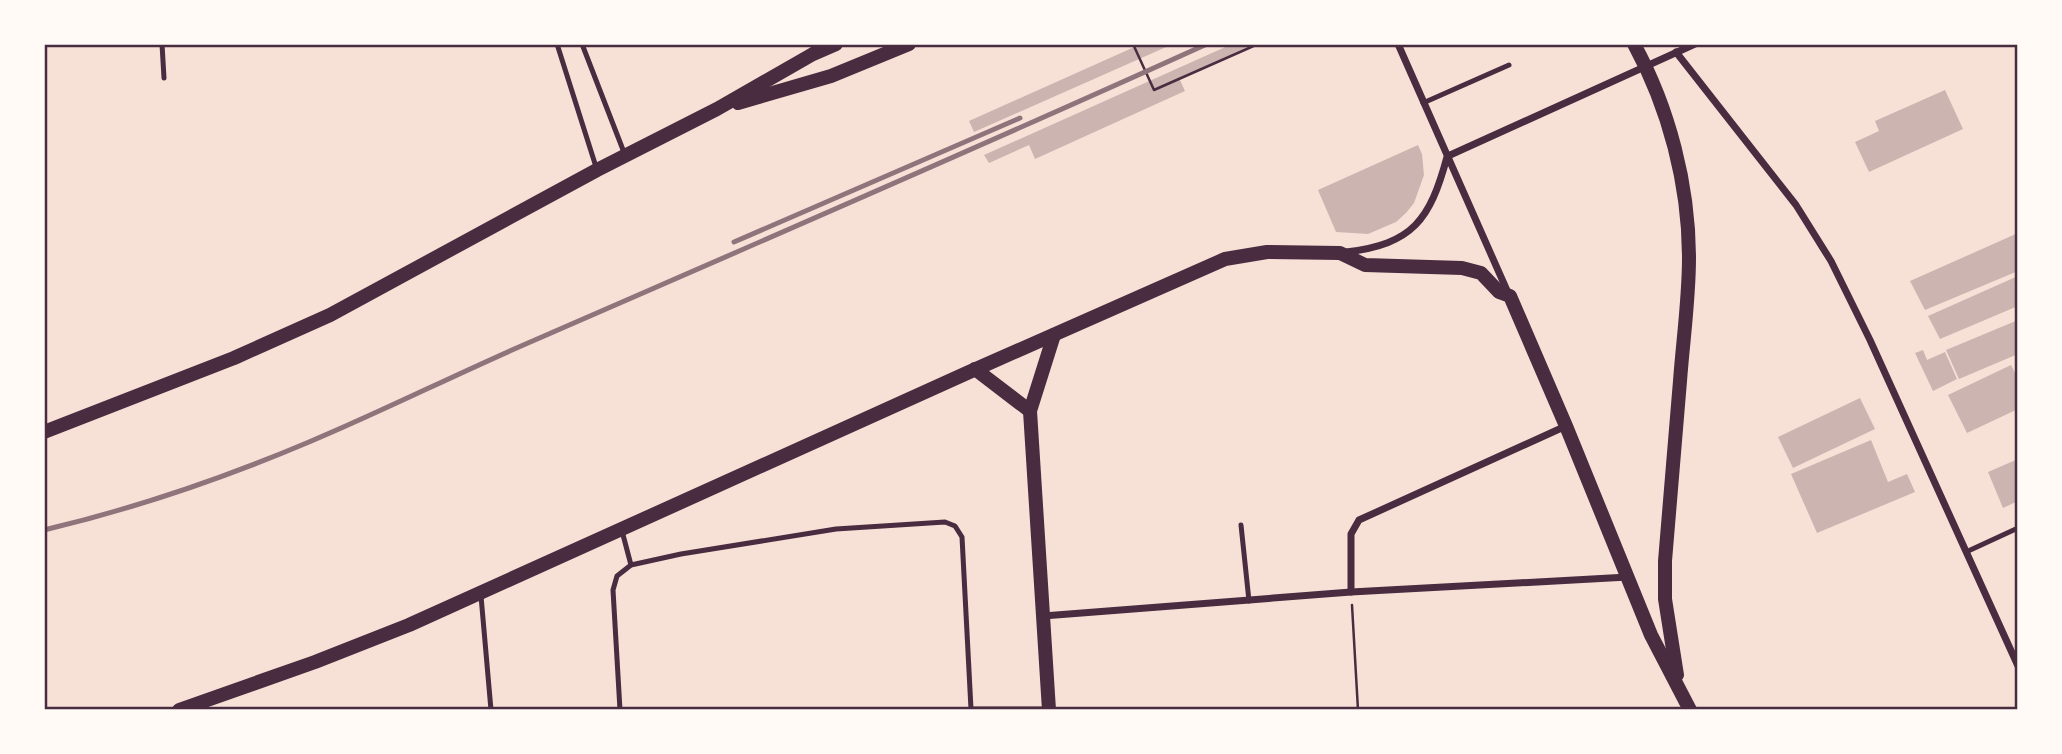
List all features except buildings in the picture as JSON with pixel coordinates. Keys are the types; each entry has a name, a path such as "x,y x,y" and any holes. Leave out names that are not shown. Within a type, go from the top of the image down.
{"main road":[{"path":"44,432 234,358 330,315 835,44"},
{"path":"717,109 831,76 909,44"},
{"path":"1634,44 1648,69 1678,159 1687,220 1689,259 1686,311 1665,561 1665,599 1679,687"},
{"path":"180,710 345,651 481,593 1225,259 1267,252 1340,253 1365,265 1462,268 1481,273 1499,292 1510,296 1651,635 1690,710"},
{"path":"1049,710 1030,411 1054,335"},
{"path":"975,369 1030,411"}],"street":[{"path":"1398,44 1510,296"},
{"path":"1340,253 1377,248 1402,236 1420,220 1433,201 1448,156 1695,44"},
{"path":"1675,52 1815,232 1870,340 2018,666"},
{"path":"1351,593 1351,534 1359,520 1566,426"},
{"path":"1043,616 1351,593 1629,577"}],"lane":[{"path":"162,44 164,78"},
{"path":"557,44 597,170"},
{"path":"582,44 625,155"},
{"path":"1423,103 1509,65"},
{"path":"620,710 613,590 617,576 631,565 836,529 945,522 955,526 962,537 972,709 1049,710"},
{"path":"1241,525 1249,601"},
{"path":"622,528 631,565"},
{"path":"1966,552 2018,528"},
{"path":"481,593 491,710"}],"path":[{"path":"1133,44 1154,90 1258,44"},
{"path":"1351,593 1358,710"}],"railway":[{"path":"44,530 178,492 309,442 500,355 1207,44"},
{"path":"734,242 1020,118"}]}
